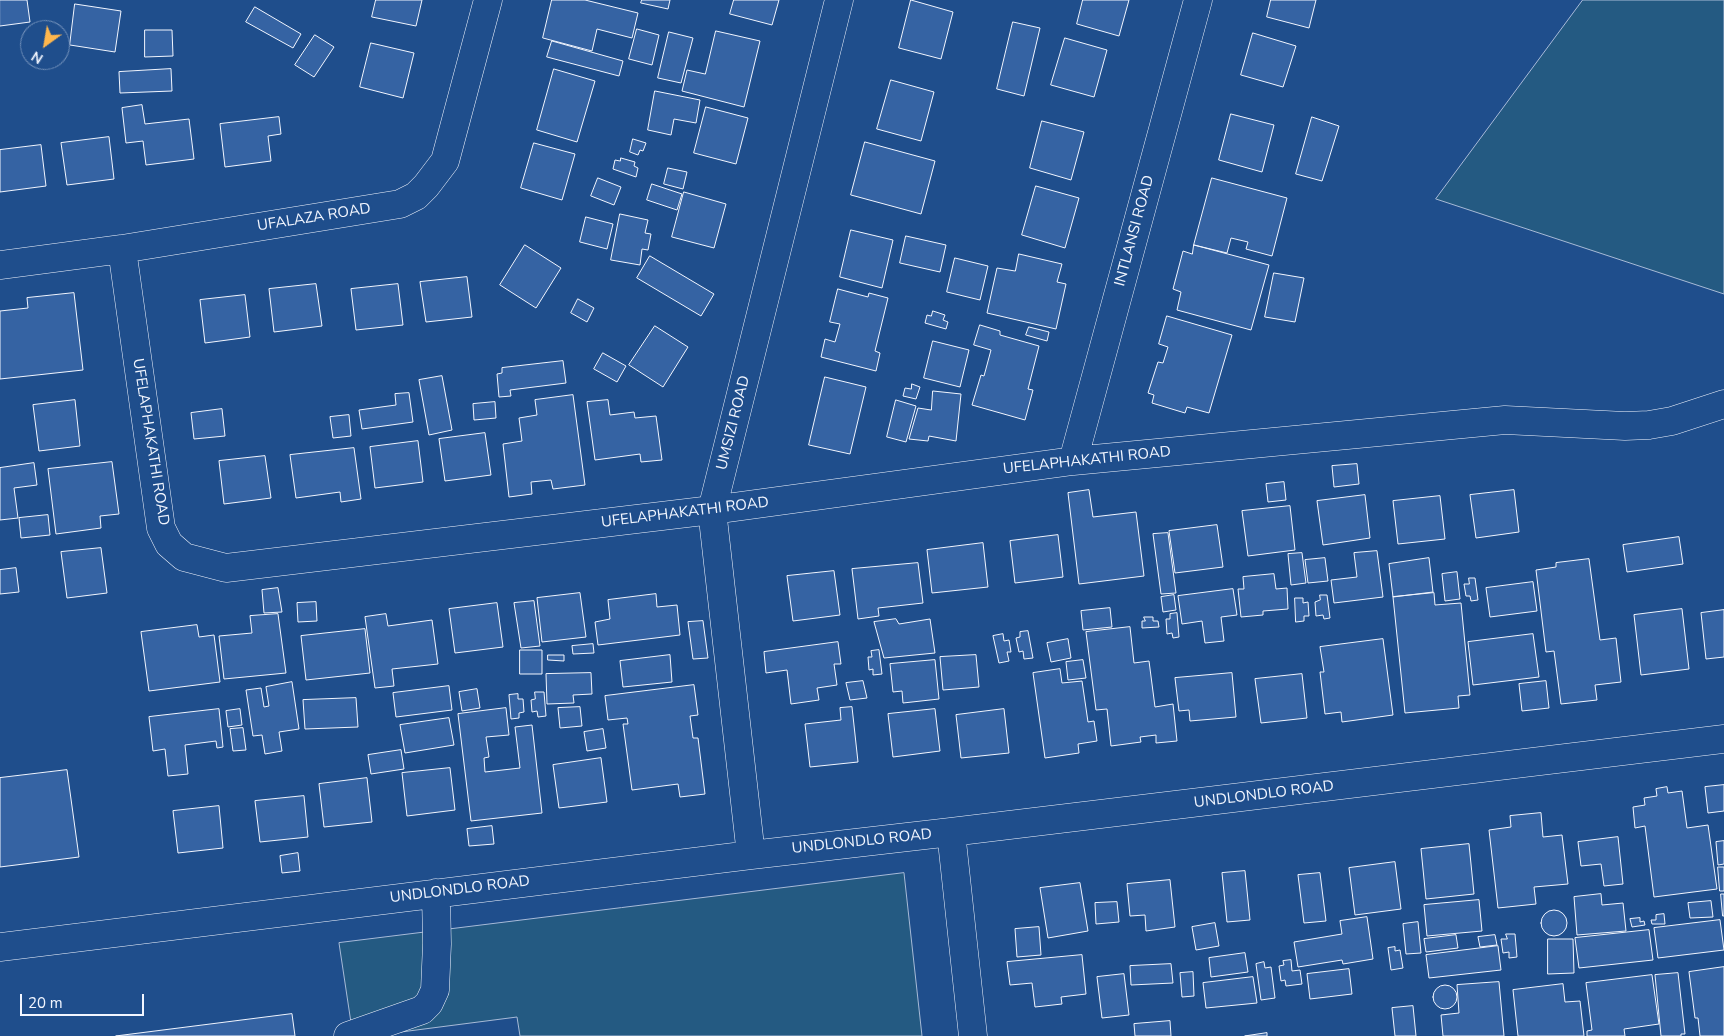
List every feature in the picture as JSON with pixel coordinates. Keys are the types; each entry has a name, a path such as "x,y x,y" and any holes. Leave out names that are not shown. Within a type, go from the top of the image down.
{"street":[{"name":"UFALAZA ROAD","path":"0,264 122,249 400,204 416,196 445,161 488,0"},
{"name":"UMSIZI ROAD","path":"751,854 712,510 839,0"},
{"name":"INTLANSI ROAD","path":"1073,461 1198,0"},
{"name":"UFELAPHAKATHI ROAD","path":"122,249 161,528 169,544 184,557 226,568 712,510 1073,461 1505,420 1626,426 1649,425 1672,421 1724,404"},
{"name":"UNDLONDLO ROAD","path":"0,947 751,854 952,832 1724,739"},
{"path":"952,832 973,1036"},
{"path":"348,1036 422,1010 433,996 435,990 437,944 436,893"}],"shaded area":[{"path":"1583,0 1724,0 1724,294 1436,199"},
{"path":"904,873 922,1036 520,1036 517,1017 370,1036 353,1036 339,943"}],"building":[{"path":"0,0 27,0 30,20 20,20 20,23 0,26"},
{"path":"376,0 422,0 416,26 372,17"},
{"path":"552,0 585,0 638,13 632,38 597,29 592,51 543,38"},
{"path":"642,0 670,0 668,9 641,3"},
{"path":"734,0 779,0 772,25 730,14"},
{"path":"911,0 953,12 941,59 899,48"},
{"path":"1083,0 1129,0 1119,36 1077,24"},
{"path":"1271,0 1316,0 1309,28 1267,17"},
{"path":"75,4 121,11 115,52 70,45"},
{"path":"255,7 301,34 293,48 246,22"},
{"path":"1013,22 1040,28 1024,96 997,89"},
{"path":"637,29 659,35 652,65 629,59"},
{"path":"145,30 172,30 173,56 145,57"},
{"path":"716,31 760,41 744,107 682,91 687,70 705,74"},
{"path":"669,32 693,38 681,83 658,78"},
{"path":"1253,33 1296,46 1283,87 1241,75"},
{"path":"315,35 334,47 314,77 295,65"},
{"path":"1065,38 1107,50 1094,97 1051,85"},
{"path":"552,41 623,61 619,76 547,57"},
{"path":"371,43 414,53 403,98 360,87"},
{"path":"171,69 172,91 120,93 119,72"},
{"path":"554,69 595,81 577,142 537,130"},
{"path":"891,80 934,92 921,141 877,129"},
{"path":"655,91 700,100 696,123 674,119 671,135 648,130"},
{"path":"142,105 145,124 189,119 194,159 146,165 143,141 126,143 122,108"},
{"path":"706,107 748,118 736,164 694,153"},
{"path":"1231,114 1274,125 1262,172 1219,160"},
{"path":"279,117 281,134 268,136 271,161 225,167 220,124"},
{"path":"1312,117 1339,126 1322,181 1296,174"},
{"path":"1042,121 1084,132 1071,180 1030,168"},
{"path":"109,137 114,179 67,185 61,143"},
{"path":"633,139 646,143 643,151 640,150 638,155 630,152"},
{"path":"865,142 935,161 921,214 851,195"},
{"path":"534,143 575,154 562,200 521,188"},
{"path":"41,145 46,186 0,192 0,150"},
{"path":"621,158 635,162 634,166 638,168 636,177 613,169 615,160 620,161"},
{"path":"668,168 687,172 683,189 664,184"},
{"path":"598,178 621,187 614,205 591,196"},
{"path":"1212,178 1287,198 1272,256 1246,249 1248,242 1231,238 1227,253 1194,245"},
{"path":"652,184 682,194 677,210 647,200"},
{"path":"1036,186 1079,198 1065,248 1022,235"},
{"path":"684,192 726,204 714,248 672,237"},
{"path":"620,214 648,220 645,233 651,234 648,250 642,249 640,265 611,260"},
{"path":"586,217 613,224 607,249 580,242"},
{"path":"851,230 893,240 882,288 840,277"},
{"path":"906,236 946,245 940,272 900,263"},
{"path":"525,245 561,268 536,308 500,285"},
{"path":"1194,245 1269,265 1251,330 1177,310 1181,292 1173,289 1183,251 1192,254"},
{"path":"1019,254 1062,264 1057,282 1066,284 1056,329 987,313 997,268 1015,271"},
{"path":"650,256 714,294 701,316 637,278"},
{"path":"955,258 988,266 980,300 947,292"},
{"path":"1274,273 1304,278 1295,322 1265,317"},
{"path":"467,277 472,317 426,322 420,282"},
{"path":"316,284 322,326 274,332 269,289"},
{"path":"398,284 403,325 356,330 351,289"},
{"path":"838,289 868,297 869,293 888,298 875,351 880,353 876,371 821,357 825,339 835,342 840,324 830,322"},
{"path":"74,293 83,370 0,379 0,311 28,308 27,298"},
{"path":"245,295 250,337 205,343 200,300"},
{"path":"578,299 594,308 587,322 571,313"},
{"path":"933,311 945,315 943,320 948,322 946,329 925,323 927,315 931,316"},
{"path":"1167,316 1232,335 1209,413 1187,407 1185,413 1152,403 1154,395 1148,393 1158,362 1163,363 1168,347 1159,344"},
{"path":"980,325 1000,331 1000,335 1039,346 1028,389 1033,390 1025,420 972,405 981,375 984,376 991,350 974,345"},
{"path":"655,326 688,347 663,387 629,365"},
{"path":"1029,327 1049,332 1047,341 1026,335"},
{"path":"933,341 969,350 960,387 924,378"},
{"path":"603,353 626,366 617,382 594,369"},
{"path":"563,361 566,383 510,390 511,396 499,397 497,374 502,373 502,368"},
{"path":"442,376 452,430 429,435 419,380"},
{"path":"825,377 866,387 850,454 809,445"},
{"path":"912,384 920,387 916,399 903,396 905,388 911,389"},
{"path":"933,391 961,394 956,441 929,436 928,441 909,439 918,408 931,410"},
{"path":"409,393 413,422 362,429 359,410 396,405 395,394"},
{"path":"573,395 585,485 553,489 551,480 531,482 532,494 509,497 503,444 522,441 519,418 537,415 535,400"},
{"path":"75,400 80,446 39,451 33,405"},
{"path":"608,400 610,415 634,412 635,418 656,416 662,460 641,462 640,454 595,460 587,402"},
{"path":"896,400 916,406 906,442 887,437"},
{"path":"495,402 496,418 474,420 473,404"},
{"path":"222,409 225,436 194,439 191,413"},
{"path":"349,415 351,436 333,438 330,417"},
{"path":"485,433 491,475 445,481 439,439"},
{"path":"418,441 423,482 375,488 370,447"},
{"path":"354,448 361,499 341,502 340,492 296,498 290,455"},
{"path":"265,456 271,498 224,504 219,461"},
{"path":"112,462 119,514 100,516 101,528 56,534 48,469"},
{"path":"34,463 37,485 14,488 18,518 0,520 0,468"},
{"path":"1357,464 1359,484 1334,487 1332,466"},
{"path":"1284,482 1286,500 1268,502 1266,484"},
{"path":"1089,490 1093,517 1136,512 1144,576 1079,584 1068,493"},
{"path":"1514,490 1519,532 1476,538 1470,495"},
{"path":"1365,495 1370,538 1323,545 1317,501"},
{"path":"1440,496 1445,539 1398,544 1393,501"},
{"path":"1290,506 1295,550 1248,556 1242,511"},
{"path":"48,515 50,535 21,538 19,518"},
{"path":"1217,525 1223,567 1175,573 1169,531"},
{"path":"1168,533 1176,593 1161,594 1153,534"},
{"path":"1058,535 1063,577 1015,583 1010,541"},
{"path":"1679,537 1683,564 1627,572 1623,545"},
{"path":"983,543 988,587 932,593 927,550"},
{"path":"101,548 107,593 67,598 61,552"},
{"path":"1377,551 1383,597 1334,603 1331,580 1357,577 1354,553"},
{"path":"1302,553 1306,583 1291,585 1288,554"},
{"path":"1325,558 1328,581 1308,583 1305,560"},
{"path":"1429,558 1433,592 1393,597 1389,564"},
{"path":"1589,559 1600,640 1616,638 1621,682 1595,685 1597,700 1561,704 1554,651 1546,652 1536,570 1556,567 1556,563"},
{"path":"918,563 923,603 878,608 879,616 858,619 852,569"},
{"path":"16,568 19,592 0,594 0,570"},
{"path":"834,571 840,615 793,621 787,576"},
{"path":"1457,572 1460,599 1445,601 1442,574"},
{"path":"1274,574 1276,589 1287,588 1288,609 1263,611 1263,615 1241,617 1238,589 1244,589 1243,577"},
{"path":"1469,578 1475,578 1478,600 1471,601 1470,596 1466,596 1464,584 1469,584"},
{"path":"1533,582 1537,611 1490,617 1486,588"},
{"path":"278,588 282,612 264,613 262,590"},
{"path":"1233,589 1237,615 1221,617 1224,641 1205,643 1202,621 1182,624 1178,596"},
{"path":"580,593 586,637 542,642 537,598"},
{"path":"1434,593 1435,605 1461,603 1470,695 1458,696 1459,708 1405,713 1393,597"},
{"path":"656,594 657,607 677,605 680,635 598,645 595,622 610,619 608,600"},
{"path":"1174,595 1176,610 1163,612 1161,597"},
{"path":"1320,595 1327,595 1330,618 1324,619 1323,615 1316,616 1315,602 1320,600"},
{"path":"1295,598 1303,598 1303,603 1308,602 1309,616 1304,616 1304,621 1296,622"},
{"path":"534,601 540,646 521,648 514,603"},
{"path":"316,602 317,621 298,622 297,603"},
{"path":"497,603 503,647 455,653 449,609"},
{"path":"1110,608 1112,627 1083,630 1081,611"},
{"path":"1682,609 1689,669 1641,675 1634,615"},
{"path":"1724,610 1724,657 1706,659 1701,613"},
{"path":"1177,613 1179,637 1173,638 1172,633 1167,634 1166,619 1170,619 1170,614"},
{"path":"278,614 286,673 224,679 219,636 252,633 250,616"},
{"path":"386,614 388,626 432,620 438,664 392,669 394,686 375,688 365,617"},
{"path":"1144,617 1153,617 1153,621 1158,621 1159,627 1142,628 1142,621 1145,621"},
{"path":"896,619 899,624 930,619 935,653 884,658 874,622"},
{"path":"703,621 708,658 693,659 688,622"},
{"path":"197,625 199,637 214,635 220,682 149,691 141,632"},
{"path":"1130,627 1134,663 1149,661 1155,707 1173,704 1177,741 1156,743 1156,735 1140,737 1141,742 1111,746 1107,709 1096,710 1086,632"},
{"path":"365,629 370,673 306,680 301,636"},
{"path":"1028,631 1033,658 1024,659 1023,651 1019,652 1016,638 1020,637 1020,632"},
{"path":"1003,634 1004,641 1009,640 1011,652 1007,652 1009,661 999,663 993,636"},
{"path":"1533,634 1539,677 1473,685 1468,642"},
{"path":"1068,639 1071,658 1051,662 1047,643"},
{"path":"1383,639 1393,715 1342,722 1341,712 1325,714 1320,672 1324,672 1320,647"},
{"path":"838,642 841,664 834,664 837,685 817,688 819,700 791,704 787,670 766,673 764,652"},
{"path":"593,644 594,653 573,654 572,646"},
{"path":"520,650 542,650 542,674 520,674"},
{"path":"879,650 882,674 873,675 873,669 869,670 868,657 872,657 871,651"},
{"path":"548,655 564,655 564,661 548,660"},
{"path":"670,655 672,682 623,687 620,661"},
{"path":"976,655 979,687 943,690 940,657"},
{"path":"935,660 939,699 903,703 902,691 893,692 890,664"},
{"path":"1083,660 1086,678 1068,680 1066,662"},
{"path":"1060,669 1062,683 1082,681 1088,722 1094,721 1097,741 1078,744 1079,753 1045,758 1033,673"},
{"path":"591,673 592,694 573,695 574,703 547,704 546,674"},
{"path":"1232,673 1236,717 1190,721 1189,710 1179,711 1175,678"},
{"path":"1302,674 1307,718 1261,723 1255,679"},
{"path":"863,681 867,698 850,700 846,683"},
{"path":"1546,681 1549,708 1522,711 1519,684"},
{"path":"292,682 299,729 279,732 282,751 265,754 262,735 253,736 246,690 261,688 264,707 269,706 266,687"},
{"path":"694,685 698,715 690,716 693,738 698,738 705,794 680,797 678,784 632,790 623,724 628,724 627,718 608,720 605,696"},
{"path":"449,686 452,710 396,717 393,693"},
{"path":"477,689 480,708 462,711 459,692"},
{"path":"535,692 544,692 546,716 538,717 537,711 532,712 531,700 535,699"},
{"path":"518,694 518,699 523,699 524,712 519,713 519,718 511,719 509,695"},
{"path":"356,698 358,727 305,729 303,700"},
{"path":"580,707 582,726 560,728 558,708"},
{"path":"852,707 858,762 810,767 805,724 841,720 840,708"},
{"path":"506,708 509,735 486,737 489,757 484,758 485,772 520,768 515,727 532,725 542,813 471,821 458,714"},
{"path":"219,709 223,747 217,748 216,741 185,745 188,774 168,776 165,749 153,751 149,717"},
{"path":"240,709 242,725 228,727 226,711"},
{"path":"935,709 940,751 893,757 888,714"},
{"path":"1004,709 1009,753 961,758 956,715"},
{"path":"449,718 454,745 405,753 400,725"},
{"path":"243,728 246,750 233,751 230,729"},
{"path":"603,729 606,748 587,751 584,732"},
{"path":"401,750 404,769 371,774 368,755"},
{"path":"601,758 607,802 559,808 553,765"},
{"path":"450,768 455,810 407,816 402,773"},
{"path":"67,770 79,857 0,867 0,778"},
{"path":"367,778 372,822 324,827 319,784"},
{"path":"1724,785 1724,811 1708,813 1705,787"},
{"path":"1667,787 1668,793 1682,791 1687,828 1708,825 1717,889 1654,897 1645,826 1635,828 1633,807 1645,805 1644,798 1657,796 1656,789"},
{"path":"304,796 308,837 260,842 255,801"},
{"path":"219,806 223,848 178,853 173,811"},
{"path":"1541,813 1543,837 1562,835 1568,884 1534,887 1536,904 1498,908 1489,830 1511,827 1510,816"},
{"path":"492,826 494,844 469,846 467,829"},
{"path":"1618,837 1623,884 1604,886 1601,864 1581,866 1578,842"},
{"path":"1724,841 1724,864 1718,865 1716,842"},
{"path":"1469,844 1474,894 1426,899 1421,849"},
{"path":"298,853 300,871 282,873 280,856"},
{"path":"1395,862 1401,909 1355,915 1349,868"},
{"path":"1718,867 1724,867 1724,891 1720,891"},
{"path":"1245,871 1250,920 1227,922 1222,873"},
{"path":"1320,873 1326,921 1304,923 1298,875"},
{"path":"1170,880 1175,927 1146,931 1145,915 1130,916 1127,884"},
{"path":"1080,883 1088,931 1048,938 1040,888"},
{"path":"1601,894 1602,905 1623,903 1626,931 1577,935 1574,897"},
{"path":"1721,894 1724,894 1724,916 1723,916"},
{"path":"1479,900 1482,931 1427,936 1424,905"},
{"path":"1711,901 1713,917 1690,918 1688,903"},
{"path":"1117,902 1119,922 1096,924 1095,903"},
{"path":"1554,910 1563,914 1567,923 1563,932 1554,936 1545,932 1541,923 1545,914"},
{"path":"1664,914 1665,924 1652,924 1651,920 1656,920 1656,915"},
{"path":"1367,917 1373,959 1343,964 1342,960 1298,967 1294,942 1342,934 1340,921"},
{"path":"1640,918 1640,922 1644,921 1645,925 1632,927 1630,919"},
{"path":"1720,920 1724,950 1658,958 1654,928"},
{"path":"1418,922 1421,953 1406,954 1403,924"},
{"path":"1215,923 1219,946 1196,950 1192,927"},
{"path":"1039,927 1041,955 1017,957 1015,929"},
{"path":"1649,930 1653,960 1579,968 1575,938"},
{"path":"1506,934 1515,934 1517,957 1509,958 1509,952 1503,953 1501,939 1507,939"},
{"path":"1456,935 1458,948 1426,952 1424,939"},
{"path":"1495,935 1497,945 1480,947 1478,937"},
{"path":"1548,939 1573,939 1574,973 1548,974"},
{"path":"1498,946 1501,970 1429,978 1426,955"},
{"path":"1395,947 1395,951 1400,950 1403,968 1391,970 1388,948"},
{"path":"1245,953 1248,972 1211,977 1209,958"},
{"path":"1082,955 1086,994 1061,997 1062,1004 1035,1007 1032,983 1010,985 1007,962"},
{"path":"1291,960 1292,971 1300,970 1302,984 1286,986 1285,980 1281,981 1279,966 1284,965 1283,961"},
{"path":"1264,962 1265,968 1271,967 1275,998 1261,1000 1256,964"},
{"path":"1171,964 1173,983 1131,985 1130,966"},
{"path":"1724,967 1724,1036 1700,1036 1698,1018 1695,1018 1689,972"},
{"path":"1349,969 1352,994 1310,999 1307,974"},
{"path":"1193,972 1194,996 1182,997 1180,973"},
{"path":"1678,973 1685,1034 1681,1034 1681,1036 1661,1036 1655,975"},
{"path":"1124,974 1129,1015 1102,1018 1097,977"},
{"path":"1652,975 1659,1024 1624,1029 1625,1036 1587,1036 1587,1031 1592,1030 1586,983"},
{"path":"1253,977 1257,1003 1206,1008 1203,983"},
{"path":"1499,982 1504,1036 1443,1036 1441,1015 1459,1013 1457,985"},
{"path":"1563,984 1565,1002 1580,1001 1584,1036 1518,1036 1513,990"},
{"path":"1445,985 1454,988 1457,997 1454,1006 1445,1009 1436,1006 1433,997 1436,988"},
{"path":"1413,1006 1416,1036 1395,1036 1392,1008"},
{"path":"292,1014 295,1036 116,1036"},
{"path":"1170,1021 1171,1036 1135,1036 1134,1024"},
{"path":"1267,1033 1267,1036 1245,1036"}]}
